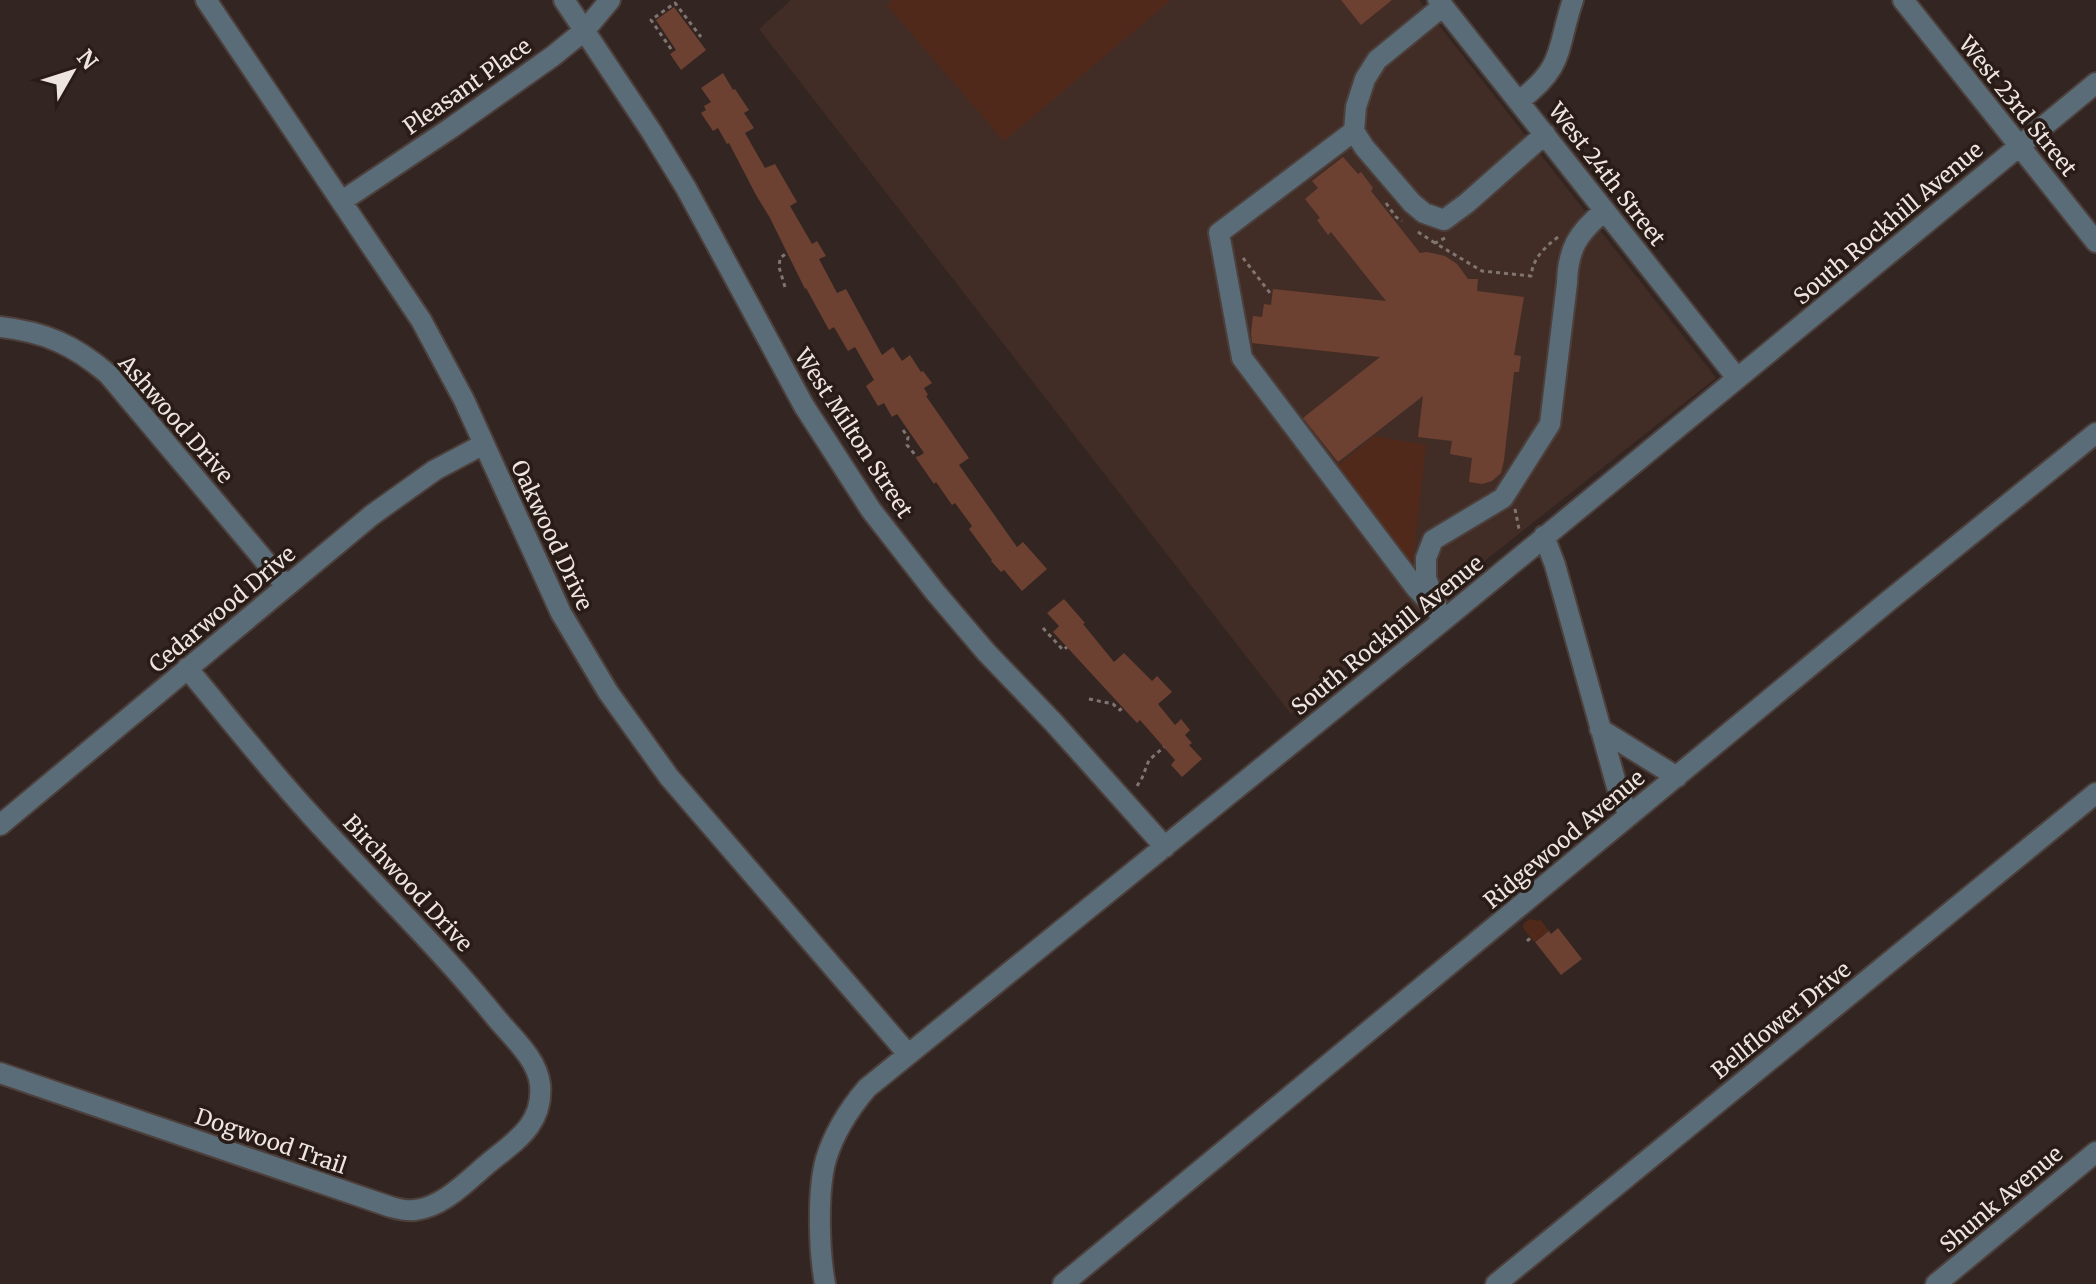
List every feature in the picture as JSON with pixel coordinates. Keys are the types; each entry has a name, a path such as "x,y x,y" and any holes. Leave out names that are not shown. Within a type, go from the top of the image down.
{"street":[{"name":"Oakwood Drive","path":"206,0 421,320 484,444 561,613 630,725 669,777 908,1054"},
{"name":"West Milton Street","path":"564,0 686,188 804,406 871,510 986,652 1165,847"},
{"name":"Pleasant Place","path":"342,201 553,56 585,30 610,0"},
{"path":"1519,101 1546,78 1553,67 1573,0"},
{"name":"West 23rd Street","path":"1903,0 2096,242"},
{"path":"1441,3 1377,60 1365,79 1356,107 1354,131 1364,147 1412,203 1424,213 1444,220 1545,134"},
{"name":"West 24th Street","path":"1441,3 1737,378"},
{"name":"South Rockhill Avenue","path":"825,1284 820,1217 826,1159 852,1105 867,1088 1445,619 2096,83"},
{"path":"1354,131 1219,233 1242,358 1416,588 1445,619"},
{"path":"1445,619 1433,600 1426,578 1426,558 1433,540 1503,498 1550,424 1567,261 1576,240 1604,211"},
{"name":"Ashwood Drive","path":"0,327 27,330 65,344 88,357 108,374 286,586"},
{"name":"Ridgewood Avenue","path":"1063,1284 2096,433"},
{"name":"Cedarwood Drive","path":"0,825 403,491 484,444"},
{"path":"1544,536 1555,565 1617,787 1629,816"},
{"name":"Birchwood Drive","path":"187,668 278,778 455,968 535,1067 540,1081 541,1101 527,1131 513,1143"},
{"path":"1600,729 1677,777"},
{"name":"Bellflower Drive","path":"1496,1284 2096,793"},
{"name":"Dogwood Trail","path":"0,1073 402,1209 416,1210 435,1204 513,1143"},
{"name":"Shunk Avenue","path":"1936,1284 2096,1152"}],"path":[{"path":"671,49 651,20 675,3 701,37"},
{"path":"1386,204 1396,217 1482,271 1531,276 1532,267 1542,249 1562,234"},
{"path":"1435,243 1448,236"},
{"path":"1237,250 1270,293"},
{"path":"785,287 779,267 780,258 787,253"},
{"path":"903,430 908,437 907,445 917,457"},
{"path":"1514,500 1519,529"},
{"path":"1043,628 1063,650 1067,647"},
{"path":"1089,699 1113,704 1120,710 1123,707"},
{"path":"1135,788 1149,760 1164,747"},
{"path":"1527,941 1533,936"}],"shaded area":[{"path":"791,0 1419,0 1716,378 1291,714 759,29"},
{"path":"892,0 1171,0 1004,141 887,5"},
{"path":"1374,436 1426,445 1413,561 1405,560 1334,469"},
{"path":"1530,919 1540,919 1549,931 1534,942 1523,928"}],"building":[{"path":"1341,0 1392,0 1361,25"},
{"path":"674,7 706,50 681,70 670,54 676,50 656,20"},
{"path":"723,73 749,110 744,113 754,128 745,133 765,168 775,164 797,202 790,206 812,244 817,241 826,256 819,259 837,293 846,289 882,355 893,347 902,361 910,355 923,371 932,383 924,388 926,396 969,458 959,465 1017,547 1023,542 1047,569 1022,591 1004,570 1001,572 991,561 955,503 952,505 936,482 934,484 916,458 924,453 897,414 892,417 884,403 878,406 866,386 874,380 855,347 848,351 834,327 829,330 729,143 718,128 713,131 701,113 706,110 704,106 711,102 701,88"},
{"path":"1343,157 1358,174 1361,172 1373,188 1371,191 1420,253 1445,256 1457,264 1468,279 1478,279 1477,291 1524,297 1514,355 1521,356 1519,372 1514,372 1504,460 1501,473 1492,481 1482,484 1469,482 1472,458 1450,454 1452,441 1418,437 1423,396 1338,462 1303,418 1380,357 1252,343 1253,316 1262,317 1264,304 1271,305 1273,289 1386,301 1331,232 1328,235 1317,220 1320,218 1305,199 1318,188 1312,181"},
{"path":"1064,599 1114,662 1124,653 1152,681 1157,676 1172,692 1158,704 1175,725 1181,719 1190,730 1185,735 1192,743 1189,745 1202,759 1182,777 1171,765 1175,760 1140,720 1137,723 1053,632 1059,626 1047,613"},
{"path":"1558,928 1582,959 1561,975 1535,942"}]}
